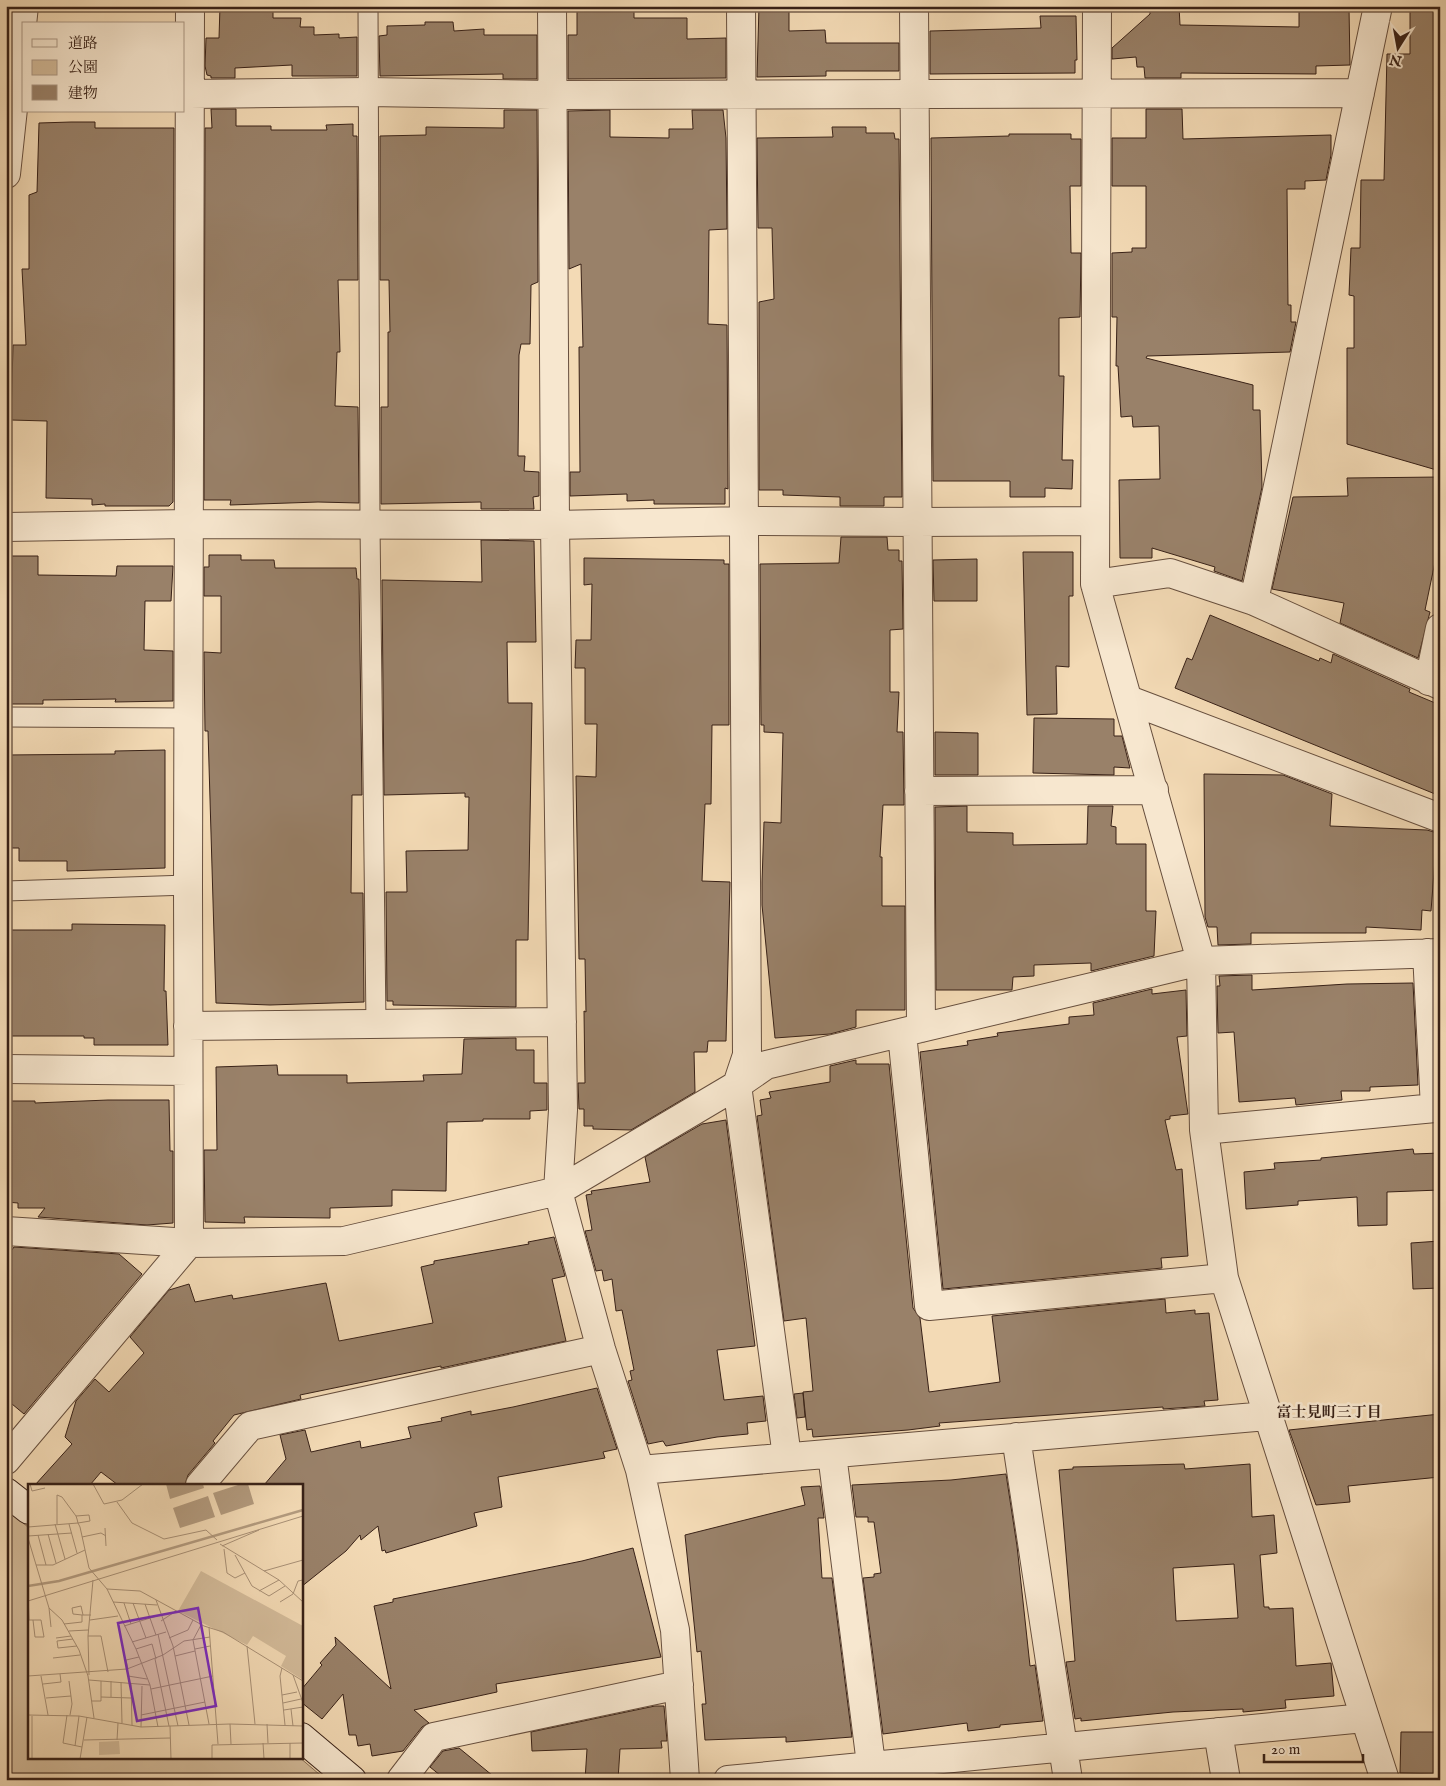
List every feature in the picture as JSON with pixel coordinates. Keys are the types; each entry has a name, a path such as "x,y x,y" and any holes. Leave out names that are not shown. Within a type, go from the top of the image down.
{"street":[{"path":"22,22 24,6"},
{"path":"6,1460 189,1243 188,524 190,6"},
{"path":"552,6 554,525 563,1110 558,1191 601,1349 640,1470 675,1630 685,1780"},
{"path":"741,6 746,520 747,1055 737,1085 787,1457"},
{"path":"914,6 919,791 912,1031 929,1306 1224,1278"},
{"path":"1097,6 1095,584 1201,961 1204,1130 1224,1278 1385,1780"},
{"path":"1254,602 1378,6"},
{"path":"6,174 22,25"},
{"path":"190,94 368,92 551,95 1360,93"},
{"path":"6,527 188,524 554,525 746,520 916,522 1094,521"},
{"path":"1095,584 1170,574 1254,602 1434,683 1440,628"},
{"path":"1129,700 1440,818"},
{"path":"919,791 1154,790"},
{"path":"6,1231 189,1243 344,1241 558,1191 737,1085 766,1065 1201,961 1433,953 1435,1108 1204,1130"},
{"path":"188,1026 562,1022"},
{"path":"6,1069 188,1071"},
{"path":"201,1484 250,1426 601,1349"},
{"path":"640,1470 1267,1416"},
{"path":"1016,1437 1068,1780"},
{"path":"832,1454 872,1773"},
{"path":"6,1492 28,1509"},
{"path":"401,1780 434,1737 679,1685"},
{"path":"728,1780 872,1773 1063,1747 1364,1718"},
{"path":"1218,1732 1226,1780"},
{"path":"302,1738 352,1780"}],"lane":[{"path":"368,6 370,524 376,1024"},
{"path":"6,717 188,718"},
{"path":"6,891 188,885"}],"green space":[{"path":"6,1508 28,1527 28,1758 300,1758 326,1780 6,1780"}],"building":[{"path":"220,6 273,6 273,18 301,18 300,27 314,27 314,35 339,34 339,38 357,37 357,76 292,76 292,65 235,68 235,78 211,78 211,76 207,75 205,66 206,38 219,38"},
{"path":"577,6 634,6 634,18 687,18 687,39 726,38 726,78 568,79 568,35 577,35"},
{"path":"759,6 789,6 789,31 825,30 826,43 899,43 899,71 826,71 826,76 757,77"},
{"path":"1150,6 1179,6 1180,25 1299,27 1299,9 1349,8 1350,65 1316,66 1316,74 1181,73 1181,78 1145,78 1144,67 1137,67 1136,57 1112,59 1112,48 1150,14"},
{"path":"1410,11 1440,11 1440,471 1347,444 1347,348 1354,348 1354,296 1349,295 1351,248 1360,248 1361,180 1384,180 1387,54 1410,54"},
{"path":"1040,16 1076,16 1077,60 1075,60 1075,73 930,74 930,31 1041,28"},
{"path":"425,22 453,22 454,31 484,29 484,35 537,35 537,79 503,79 503,74 380,76 379,36 387,35 387,26 425,25"},
{"path":"211,109 236,109 236,126 271,126 271,130 327,130 326,125 353,124 353,136 357,136 358,280 338,280 340,352 337,352 335,406 358,407 359,503 318,502 230,505 231,500 204,500 205,128 212,128"},
{"path":"1146,109 1182,109 1183,139 1331,135 1331,155 1326,180 1305,181 1305,189 1287,189 1288,305 1291,305 1291,322 1296,322 1290,352 1147,356 1146,358 1253,385 1253,410 1260,410 1262,487 1242,581 1214,571 1215,567 1152,548 1152,558 1120,558 1119,480 1160,479 1159,426 1133,427 1132,416 1121,417 1118,366 1116,366 1117,317 1112,317 1112,253 1132,252 1132,248 1146,248 1146,186 1112,186 1112,138 1146,138"},
{"path":"504,110 537,110 538,282 531,285 530,344 521,344 519,355 518,456 525,456 524,471 539,472 539,496 533,497 534,509 481,509 481,502 381,504 381,407 388,407 388,332 390,332 389,280 380,280 380,136 426,135 426,127 504,128"},
{"path":"610,110 610,137 669,138 669,129 693,129 692,110 723,110 726,138 727,229 709,230 708,324 727,325 728,489 725,488 725,504 654,504 654,500 627,501 627,494 570,496 570,472 580,472 579,347 583,347 581,264 569,269 568,111"},
{"path":"95,122 95,128 174,128 173,502 169,506 105,506 105,504 92,505 92,499 46,498 47,421 11,420 13,345 26,345 22,269 29,269 29,195 37,192 39,123"},
{"path":"832,127 866,127 866,133 894,133 895,139 899,139 902,497 884,497 884,506 840,506 840,497 783,495 783,490 759,490 759,302 774,299 772,228 758,228 757,138 833,137"},
{"path":"1009,134 1071,134 1071,139 1081,139 1081,186 1070,186 1071,253 1081,253 1080,317 1059,318 1059,376 1064,376 1062,460 1073,460 1072,489 1045,488 1045,497 1010,497 1010,481 933,481 931,138 1009,136"},
{"path":"1440,477 1440,538 1425,610 1430,612 1418,658 1340,623 1344,603 1272,589 1293,497 1348,496 1347,478"},
{"path":"841,537 887,537 888,550 899,550 899,561 902,561 903,629 890,630 890,692 899,692 897,732 903,732 904,805 883,805 880,857 882,857 882,906 905,906 905,1010 856,1010 856,1027 830,1034 775,1038 762,905 762,882 764,822 781,823 783,733 764,732 764,725 761,725 760,564 839,563"},
{"path":"481,540 534,541 536,642 507,642 508,703 532,703 528,940 516,940 516,1007 393,1005 393,1001 387,1001 386,892 407,892 406,851 468,850 469,797 465,797 465,793 384,795 382,580 482,582"},
{"path":"1023,552 1073,552 1073,596 1069,596 1069,667 1056,666 1057,714 1027,715"},
{"path":"209,555 241,555 241,560 274,560 275,568 356,568 357,579 359,579 362,795 352,795 351,893 363,893 364,1002 270,1005 216,1003 208,731 205,731 204,652 221,653 221,596 204,596 204,567 209,567"},
{"path":"6,556 38,556 38,575 116,576 117,566 173,566 171,601 145,601 144,650 173,651 173,701 115,702 116,699 43,700 43,704 6,704"},
{"path":"584,558 724,560 724,564 729,564 729,725 712,725 711,804 705,804 702,881 730,882 726,1041 708,1041 707,1052 694,1052 695,1092 631,1130 593,1129 593,1126 584,1126 584,1109 579,1109 578,1083 585,1083 584,1011 586,1012 585,959 579,959 576,776 596,777 597,724 585,724 585,668 575,668 576,640 591,640 592,584 584,585"},
{"path":"977,559 977,601 934,601 933,560"},
{"path":"1210,615 1319,661 1320,658 1331,663 1333,654 1410,689 1409,692 1440,705 1440,796 1175,688 1187,658 1192,660"},
{"path":"1034,718 1114,719 1114,736 1122,736 1130,768 1114,767 1114,775 1033,773"},
{"path":"935,732 978,733 978,775 935,775"},
{"path":"165,750 165,868 67,871 67,861 19,861 19,848 10,848 6,755 115,754 115,751"},
{"path":"1204,774 1283,775 1332,794 1330,826 1427,830 1437,833 1431,911 1422,910 1421,930 1366,927 1366,933 1251,933 1251,944 1218,945 1217,927 1208,927 1205,917"},
{"path":"967,806 967,832 1013,833 1013,845 1087,844 1088,806 1113,806 1111,826 1116,827 1116,844 1146,844 1146,911 1156,911 1154,956 1091,971 1091,963 1034,965 1034,976 1013,977 1012,990 936,990 935,807"},
{"path":"72,924 165,925 164,991 166,991 168,1045 94,1045 94,1038 84,1038 84,1036 6,1036 6,930 72,930"},
{"path":"1252,975 1252,990 1347,984 1413,983 1418,1085 1370,1087 1370,1091 1341,1091 1342,1100 1296,1105 1295,1098 1239,1102 1234,1032 1218,1033 1217,986 1220,986 1219,976"},
{"path":"1152,989 1152,994 1186,990 1187,1036 1177,1037 1188,1114 1170,1116 1170,1119 1165,1120 1176,1170 1182,1169 1188,1256 1161,1258 1162,1268 943,1289 920,1052 968,1045 967,1041 998,1036 997,1033 1069,1024 1069,1017 1094,1015 1093,1003"},
{"path":"516,1038 516,1050 534,1050 534,1083 547,1083 547,1110 530,1111 530,1119 483,1119 483,1121 447,1122 446,1191 392,1190 392,1206 330,1208 330,1218 244,1217 245,1223 205,1222 204,1150 217,1150 216,1067 277,1065 278,1075 347,1075 347,1083 424,1081 423,1075 462,1074 464,1039"},
{"path":"856,1060 856,1064 889,1064 913,1308 920,1318 929,1392 1000,1382 992,1316 1165,1299 1166,1313 1195,1310 1195,1314 1209,1313 1218,1400 1204,1401 1205,1406 1163,1409 1163,1407 939,1423 940,1426 908,1430 813,1437 812,1429 807,1430 803,1392 813,1391 806,1318 784,1321 757,1116 762,1115 760,1100 771,1098 769,1092 830,1082 830,1066"},
{"path":"169,1100 170,1151 173,1151 173,1223 147,1225 38,1217 45,1208 18,1208 18,1203 6,1202 6,1101 35,1101 35,1103"},
{"path":"726,1120 755,1346 717,1350 724,1400 763,1396 766,1421 747,1423 748,1434 717,1437 666,1446 663,1441 648,1444 628,1381 632,1380 630,1371 634,1370 622,1310 616,1311 612,1279 604,1281 602,1270 596,1271 585,1231 592,1230 586,1195 592,1194 591,1191 650,1182 645,1157 702,1124"},
{"path":"1413,1149 1414,1154 1440,1153 1440,1190 1387,1192 1387,1225 1358,1226 1357,1197 1298,1201 1298,1205 1246,1209 1244,1172 1275,1169 1274,1163 1321,1160 1321,1158"},
{"path":"554,1237 565,1276 552,1279 566,1341 441,1368 441,1366 300,1395 301,1399 234,1415 213,1441 215,1443 188,1475 185,1484 117,1484 101,1472 91,1484 36,1484 72,1444 65,1437 76,1401 95,1379 109,1392 144,1353 130,1337 169,1290 189,1284 195,1302 232,1295 233,1299 326,1283 339,1341 433,1323 421,1267 434,1264 434,1261 529,1244 528,1242"},
{"path":"1440,1241 1440,1288 1413,1289 1411,1243"},
{"path":"14,1247 119,1254 142,1274 24,1414 6,1399 6,1258"},
{"path":"597,1388 617,1449 603,1452 605,1458 498,1477 502,1507 474,1513 477,1526 386,1553 385,1550 382,1551 378,1526 361,1540 360,1535 346,1551 302,1586 302,1484 265,1484 286,1459 280,1435 305,1430 311,1452 360,1441 361,1448 411,1438 408,1427 442,1421 441,1418 471,1411 471,1415"},
{"path":"803,1393 805,1417 797,1418 794,1394"},
{"path":"1440,1414 1440,1477 1348,1486 1350,1502 1316,1505 1289,1430"},
{"path":"1184,1464 1185,1469 1250,1464 1252,1517 1274,1515 1277,1553 1260,1555 1264,1607 1269,1607 1269,1609 1293,1608 1296,1666 1331,1663 1334,1696 1285,1700 1286,1708 1243,1712 1243,1709 1173,1712 1081,1721 1081,1718 1075,1719 1066,1662 1075,1661 1059,1470 1073,1469 1073,1467","holes":["1234,1564 1238,1618 1176,1621 1173,1568"]},
{"path":"1006,1474 1017,1546 1030,1666 1035,1665 1043,1721 1000,1725 1000,1727 968,1731 967,1723 883,1734 863,1578 874,1577 874,1574 881,1573 874,1522 868,1522 868,1517 856,1517 852,1485 951,1480"},
{"path":"820,1486 824,1518 818,1518 822,1578 832,1578 852,1737 786,1742 786,1737 705,1740 702,1704 706,1704 701,1651 697,1652 685,1535 805,1505 801,1487"},
{"path":"633,1548 661,1657 496,1684 497,1692 414,1710 429,1723 422,1727 403,1751 372,1756 370,1744 358,1746 356,1735 349,1735 343,1694 322,1719 302,1703 302,1689 322,1665 320,1663 336,1645 335,1637 391,1689 374,1606 393,1602 393,1599 582,1561"},
{"path":"655,1706 664,1706 667,1741 661,1741 662,1748 620,1749 618,1780 585,1780 587,1749 532,1751 531,1732"},
{"path":"1401,1732 1440,1732 1440,1774 1400,1773"},
{"path":"459,1748 498,1780 446,1780 430,1767 443,1751"}],"district":[{"name":"富士見町三丁目","path":"1329,1412"}]}
